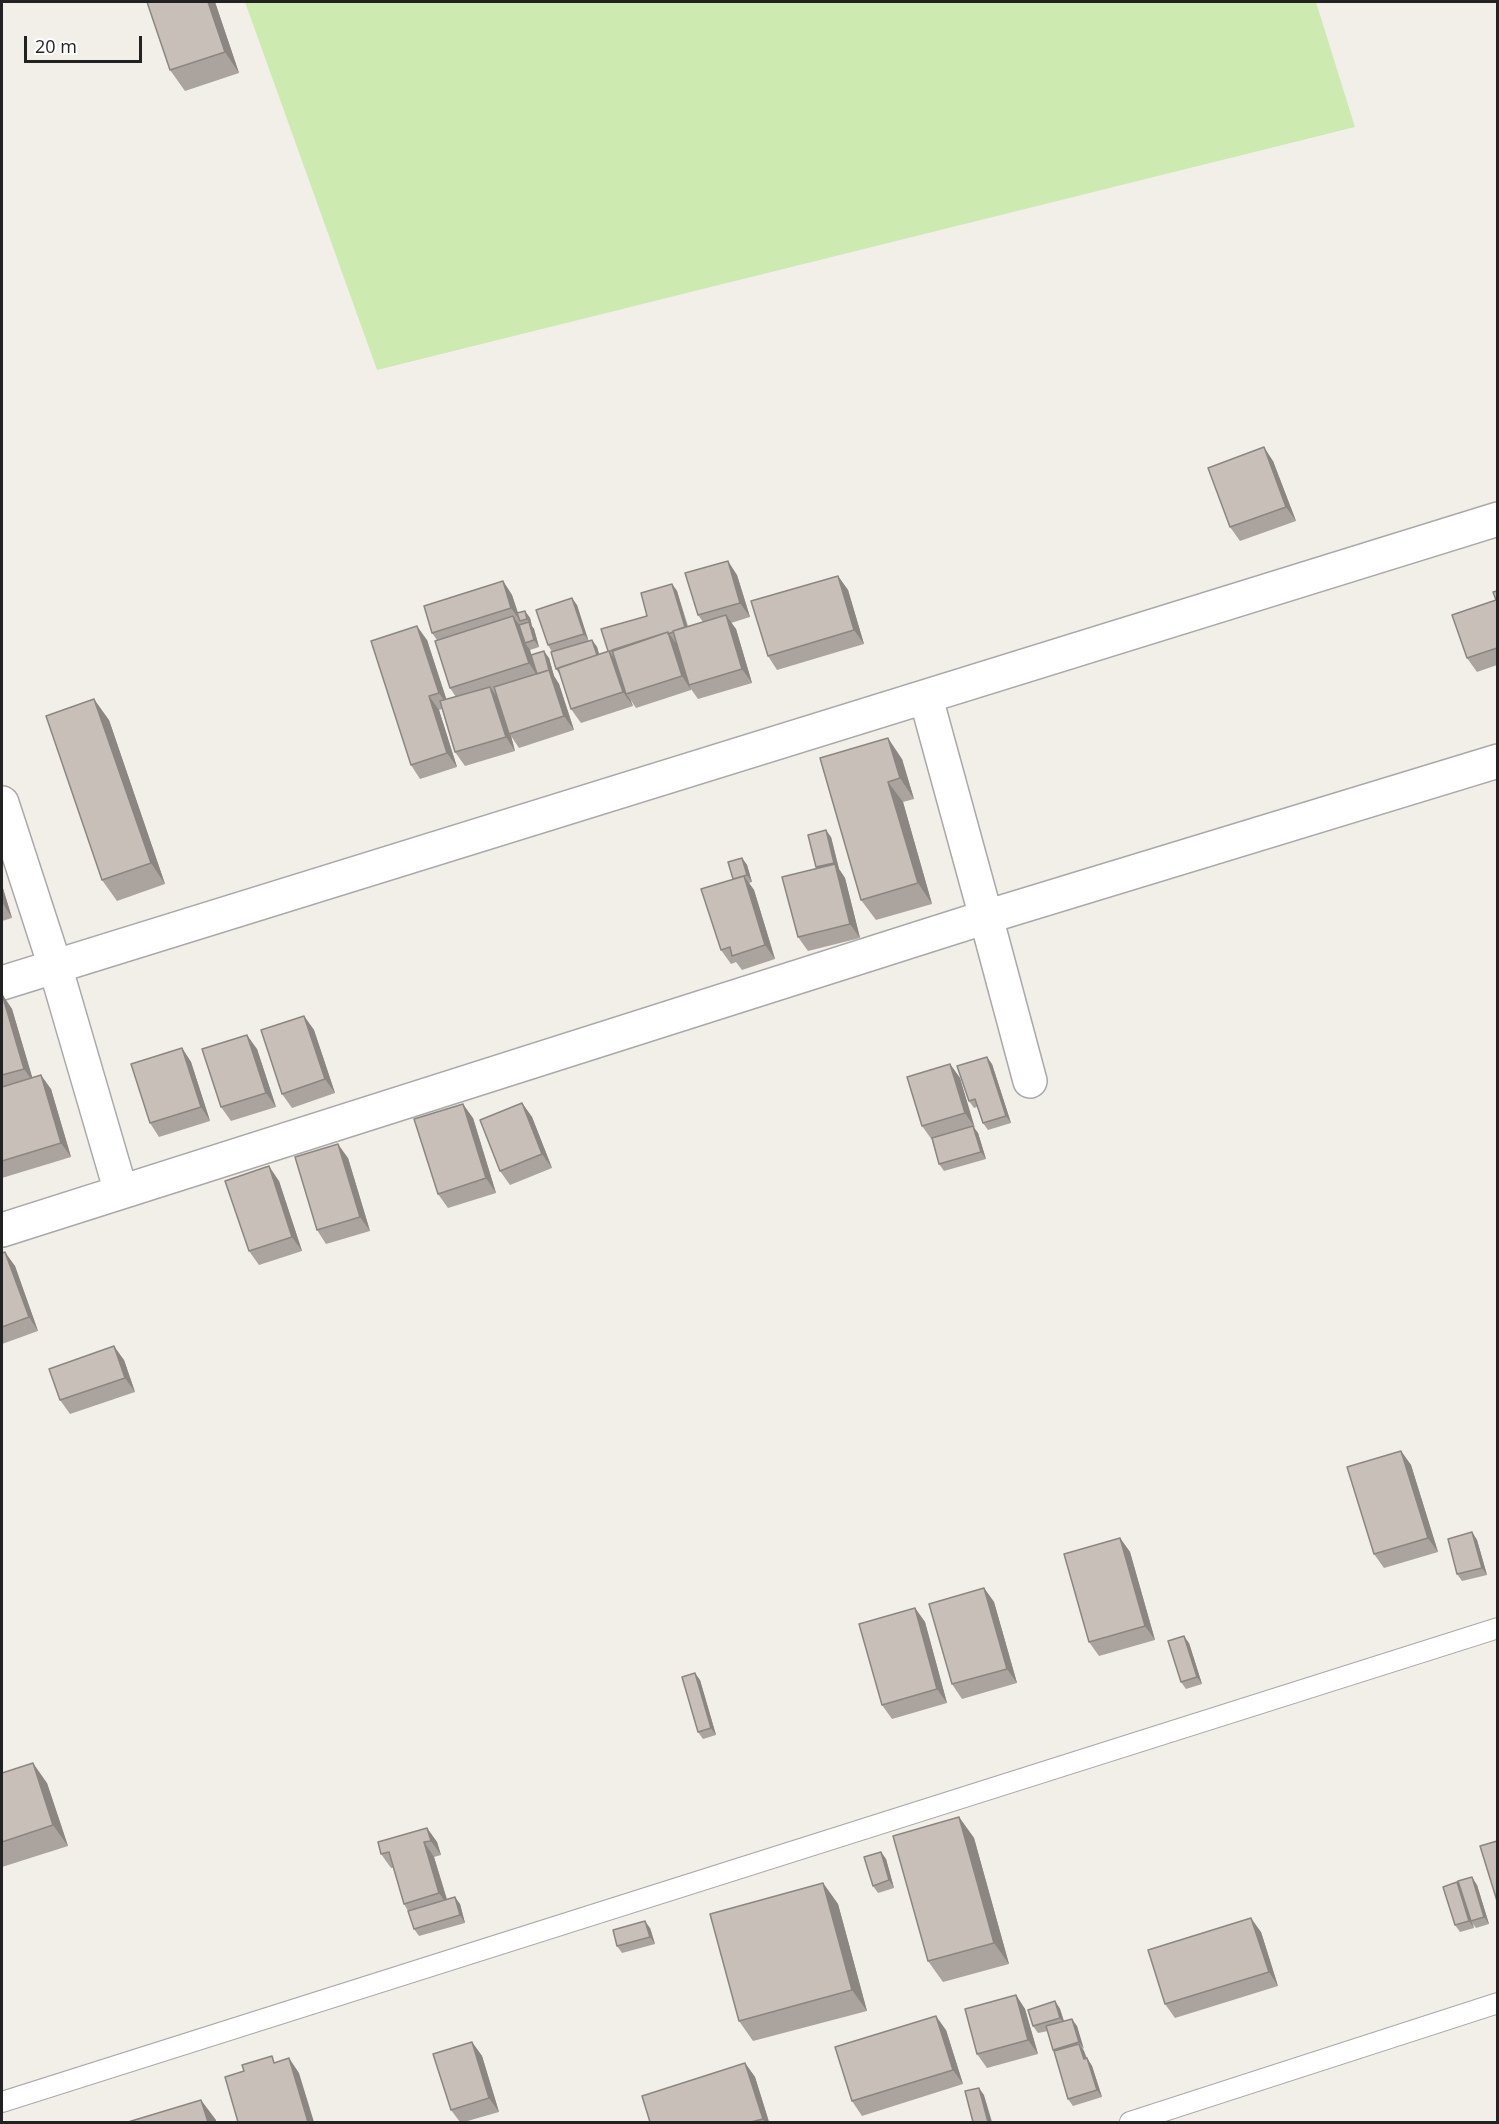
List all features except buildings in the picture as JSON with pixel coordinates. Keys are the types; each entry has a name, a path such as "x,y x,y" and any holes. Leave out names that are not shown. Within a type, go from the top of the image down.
{"street":[{"path":"2,983 1497,519"},
{"path":"926,698 1030,1081"},
{"path":"2,1230 986,917 1497,761"},
{"path":"2,803 56,966 121,1192"}],"lane":[{"path":"2,2102 1497,1628"},
{"path":"1130,2122 1497,2003"}],"green space":[{"path":"245,2 1316,2 1355,127 377,370"}]}
